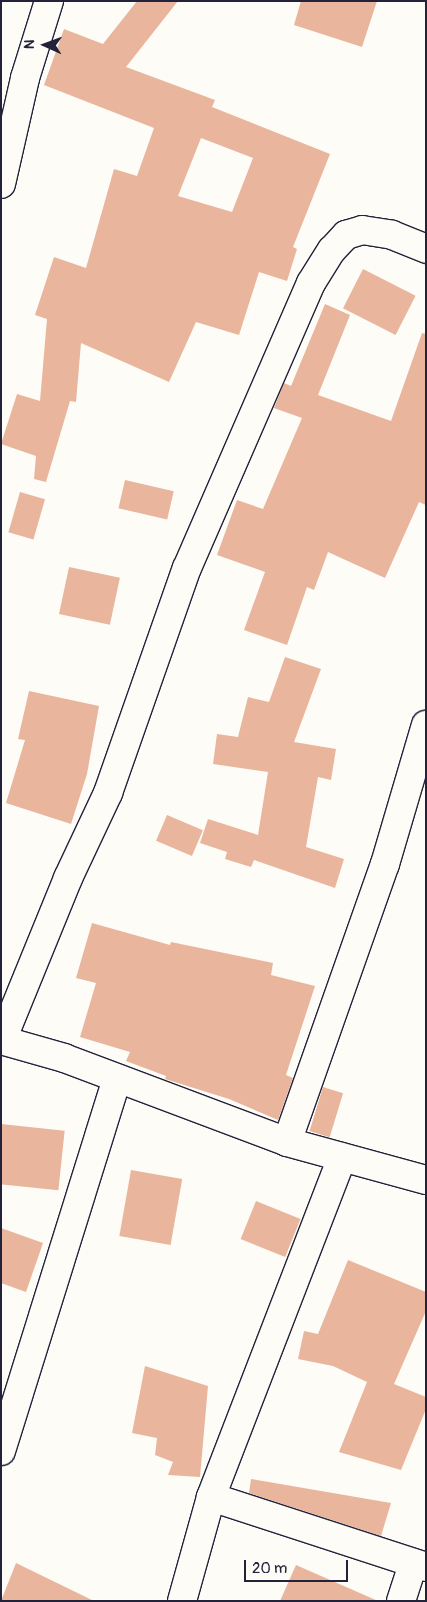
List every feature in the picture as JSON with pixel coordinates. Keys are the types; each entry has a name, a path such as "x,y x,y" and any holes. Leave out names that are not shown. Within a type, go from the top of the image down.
{"street":[{"path":"1,184 25,78 49,1"},
{"path":"426,249 392,234 362,230 346,235 332,250 311,283 187,568 108,793 68,878 2,1040 117,1079 287,1142 426,1180"},
{"path":"287,1142 385,864 426,725"},
{"path":"1,1450 117,1079"},
{"path":"182,1601 211,1497 342,1158"},
{"path":"211,1497 419,1565 401,1601"}],"building":[{"path":"137,1 178,1 126,67 215,100 212,107 330,154 293,247 297,249 287,281 259,272 239,335 196,322 169,382 81,343 76,402 70,401 46,482 34,479 36,456 1,444 17,394 40,401 47,319 35,315 54,257 86,268 114,169 137,176 154,128 44,85 64,29 103,44","holes":["201,138 253,158 232,212 178,196"]},
{"path":"301,1 377,1 362,47 294,25"},
{"path":"363,269 416,296 396,335 343,308"},
{"path":"325,304 350,315 318,395 391,421 422,333 426,334 426,505 419,502 385,578 328,552 314,590 307,587 287,645 244,630 265,572 217,555 237,500 263,509 302,418 274,408 284,383 291,386"},
{"path":"125,480 174,491 167,520 118,508"},
{"path":"20,492 45,499 33,540 8,532"},
{"path":"69,567 120,578 110,625 59,614"},
{"path":"285,657 321,669 294,742 336,749 331,780 318,777 306,847 344,859 335,888 254,860 251,867 225,859 227,852 200,843 208,819 258,835 268,772 213,764 217,734 238,737 248,697 269,702"},
{"path":"29,691 99,706 87,774 71,824 6,803 25,740 18,739"},
{"path":"167,815 203,830 192,856 156,841"},
{"path":"92,923 170,945 171,942 273,963 271,975 315,986 286,1075 293,1078 278,1120 229,1099 165,1079 166,1076 126,1061 130,1052 80,1037 96,983 76,978"},
{"path":"323,1087 343,1093 330,1137 310,1131"},
{"path":"1,1124 65,1131 58,1190 1,1184"},
{"path":"131,1170 182,1179 171,1245 119,1236"},
{"path":"256,1201 301,1219 285,1257 241,1239"},
{"path":"1,1228 43,1243 26,1292 1,1283"},
{"path":"348,1260 426,1292 426,1311 394,1384 426,1397 426,1409 401,1470 339,1452 367,1382 333,1366 298,1359 304,1331 318,1334"},
{"path":"145,1366 208,1386 200,1477 168,1475 173,1462 155,1455 157,1438 132,1433"},
{"path":"251,1479 391,1503 381,1536 249,1493"},
{"path":"16,1563 94,1601 1,1601"},
{"path":"296,1565 378,1601 280,1601"}]}
